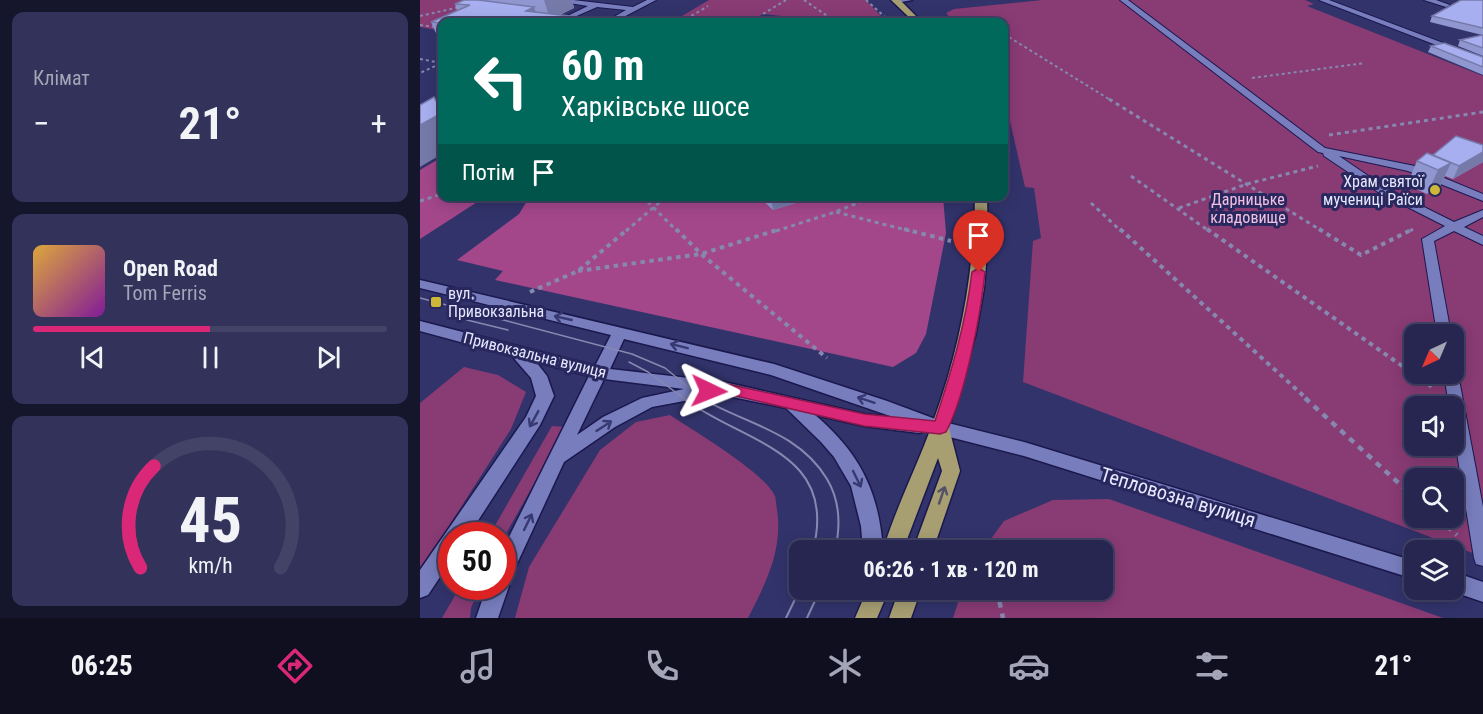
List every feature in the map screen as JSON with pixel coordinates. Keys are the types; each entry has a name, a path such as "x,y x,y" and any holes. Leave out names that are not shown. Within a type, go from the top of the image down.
{"main road":[{"path":"896,1 908,0"},
{"path":"896,1 914,18"},
{"path":"897,540 956,381 976,293 981,250 981,201"},
{"path":"420,284 774,370 881,405 940,428"},
{"name":"Привокзальна вулиця","path":"420,326 598,373 723,388 864,420 940,428"},
{"path":"516,544 620,332"},
{"path":"465,522 534,420 545,396 539,376 517,351"},
{"path":"556,459 609,422 648,402 723,388"},
{"name":"Привокзальна вулиця","path":"791,405 836,444 847,458 861,484 873,528 873,540"},
{"path":"927,540 951,471 940,428"},
{"name":"Тепловозна вулиця","path":"940,428 1024,449 1404,567"},
{"path":"420,588 438,562"},
{"path":"1464,585 1483,592"},
{"path":"487,618 493,600"},
{"path":"900,618 906,600"}],"lane":[{"path":"554,0 635,9"},
{"path":"617,18 652,0"},
{"path":"1125,0 1322,150 1382,190 1483,241"},
{"path":"1323,0 1483,60"},
{"path":"1428,0 1446,5"},
{"path":"567,18 596,5"},
{"path":"1322,150 1411,168 1483,198"},
{"path":"1442,324 1428,239 1483,213"},
{"path":"1464,450 1483,558"}],"path":[{"path":"763,14 786,0"},
{"path":"804,0 830,18"},
{"path":"866,0 880,16 885,17"},
{"path":"688,18 708,6"},
{"path":"420,16 462,7"},
{"path":"420,25 438,27"},
{"path":"1008,36 1361,255 1435,218"},
{"path":"420,59 438,62"},
{"path":"1231,81 1365,63"},
{"path":"420,73 438,65"},
{"path":"1307,138 1483,112"},
{"path":"1179,208 1247,184 1339,161"},
{"path":"1131,176 1443,396"},
{"path":"420,201 438,195"},
{"path":"646,201 701,254 827,358"},
{"path":"529,293 578,271 661,201"},
{"path":"578,271 701,254 836,212 862,201"},
{"path":"1091,203 1404,488"},
{"path":"836,212 951,241"},
{"path":"999,600 1003,618"}],"green space":[{"path":"420,0 495,0 452,18 438,18 438,30 420,27"},
{"path":"709,0 866,0 881,16 800,18 763,14 756,18 679,18"},
{"name":"Дарницьке кладовище","path":"1042,0 1305,0 1314,4 1307,6 1483,76 1483,557 1464,550 1464,540 1438,540 1407,528 1464,528 1464,468 1404,468 1404,527 1023,382 1033,241 1041,238 1034,188 1025,187 1008,115 1008,18 950,18 946,13 954,9"},
{"path":"464,367 498,375 526,392 511,429 451,522 438,522 438,543 420,571 420,403"},
{"path":"670,415 743,464 768,486 775,496 778,538 772,566 748,618 515,618 529,567 600,450 636,422"},
{"path":"552,426 566,427 513,522 497,522"},
{"path":"1109,499 1443,618 953,618 959,600 1113,600 1113,540 990,540 1004,521 1053,500"},
{"path":"452,600 474,600 470,618 442,618"}],"shaded area":[{"path":"438,159 438,201 479,201 420,239 420,170"},
{"path":"527,201 943,201 946,233 926,334 916,353 893,367 495,280 503,271 457,260 519,214"}],"building":[{"path":"464,0 478,0 534,7 526,11 587,18 440,18 470,5 455,4"},
{"path":"1461,0 1483,0 1483,28 1432,16"},
{"path":"1483,35 1483,48 1460,40"},
{"path":"1444,43 1483,57 1483,67 1431,46"},
{"path":"434,97 438,105 438,115 420,125 420,105"},
{"path":"1456,136 1483,145 1483,152 1459,166 1433,155"},
{"path":"1427,153 1451,163 1438,170 1417,161"}],"tram line":[{"path":"420,298 632,354 665,368 703,399"},
{"path":"467,320 508,330"},
{"path":"629,362 648,372 685,399"},
{"path":"683,398 780,453 799,470 812,490 817,517 814,540"},
{"path":"701,398 786,439 815,463 827,479 835,496 839,522 837,540"},
{"path":"786,618 795,600"},
{"path":"807,618 815,600"}],"place":[{"name":"Храм святої мучениці Раїси","path":"1435,190"},
{"name":"вул. Привокзальна","path":"436,302"}],"route":[{"path":"709,391 723,388 864,420 940,428 956,381 979,272"}]}
